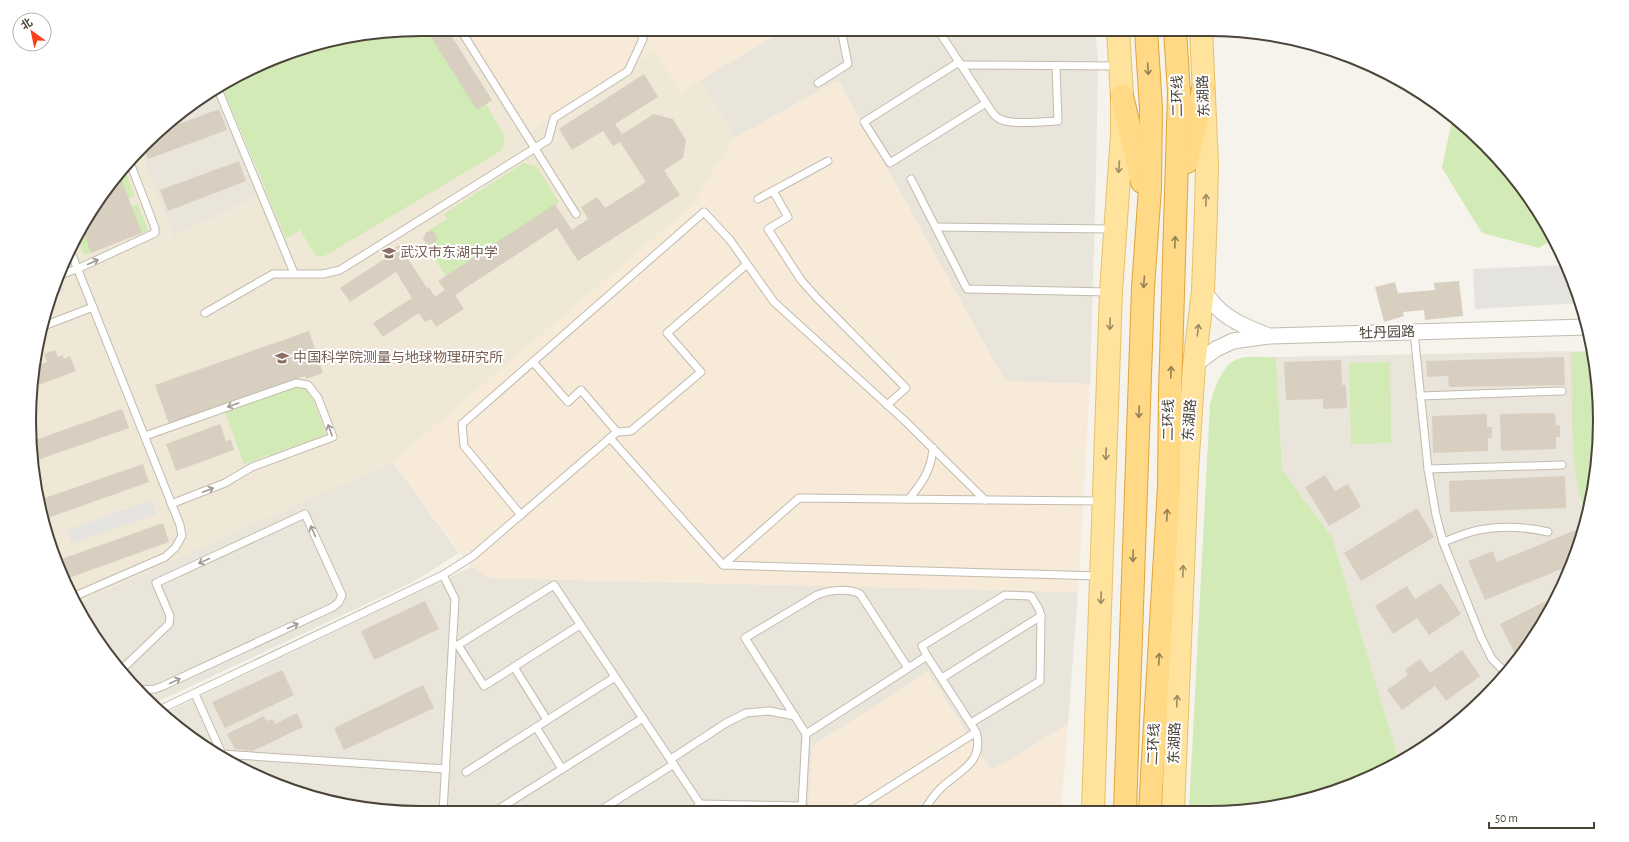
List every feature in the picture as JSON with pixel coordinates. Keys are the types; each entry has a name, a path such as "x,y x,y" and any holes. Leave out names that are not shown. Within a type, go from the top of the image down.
{"highway":[{"name":"二环线","path":"1125,806 1143,288 1149,214 1151,108 1146,36"},
{"name":"二环线","path":"1150,806 1169,487 1170,393 1179,93 1175,36"},
{"path":"1176,216 1203,90"},
{"path":"1122,96 1149,214"}],"main road":[{"path":"1093,806 1112,292 1122,134 1122,96 1118,36"},
{"name":"东湖路","path":"1173,806 1187,471 1194,365 1203,291 1207,164 1201,36"}],"street":[{"name":"牡丹园路","path":"1203,291 1227,316 1242,325 1268,336 1581,327"},
{"path":"1194,365 1208,354 1233,341 1268,336"}],"lane":[{"path":"464,36 576,214"},
{"path":"205,313 268,276 278,273 327,273 340,270 548,140 554,118 628,71 643,39 642,36"},
{"path":"818,83 848,64 842,36"},
{"path":"942,36 986,103 998,118 1005,121 1058,121 1056,66"},
{"path":"986,103 890,163 864,122 960,64 1120,66"},
{"path":"219,94 294,273"},
{"path":"758,199 828,161"},
{"path":"65,273 155,233 154,224 132,167"},
{"path":"911,179 968,289 1112,292"},
{"path":"773,191 788,217 768,229 787,260 817,298 906,388 887,405"},
{"path":"521,515 464,446 462,424 704,212 730,240 746,265 774,302 933,448 985,500"},
{"path":"936,227 1115,229"},
{"path":"73,258 180,525 182,536 175,548 159,560 78,595"},
{"path":"164,708 443,575 473,556 610,438 618,432 631,431 701,372 668,333 746,265"},
{"path":"48,324 93,307"},
{"path":"1414,332 1428,469 1434,509 1443,542 1480,637 1492,659 1502,669"},
{"path":"533,362 568,402 581,390 618,432"},
{"path":"145,436 296,383 308,385 318,398 333,437 252,467 225,483 171,504"},
{"path":"1420,396 1562,391"},
{"path":"610,438 723,565 1102,576"},
{"path":"909,499 927,474 932,460 933,448"},
{"path":"1428,469 1562,465"},
{"path":"723,565 799,498 1104,501"},
{"path":"125,666 169,624 170,616 156,583 305,514 342,595 339,602 333,607 163,686 155,689 146,690"},
{"path":"1443,542 1478,530 1495,528 1520,528 1548,532"},
{"path":"443,575 455,599 443,806"},
{"path":"580,625 484,686 458,645 554,584 700,804"},
{"path":"806,806 806,734 745,638 817,595 826,592 855,591 860,594 908,668"},
{"path":"927,806 936,793 971,763 978,745 976,732 922,646 1005,595 1031,596 1039,609 1041,616 1040,681 971,724"},
{"path":"942,678 1041,616"},
{"path":"806,734 928,656"},
{"path":"514,667 547,720"},
{"path":"466,772 615,677"},
{"path":"194,694 220,749"},
{"path":"607,806 726,723 746,713 769,711 795,716"},
{"path":"503,806 643,718"},
{"path":"536,727 562,769"},
{"path":"860,806 976,732"},
{"path":"229,754 446,769"},
{"path":"698,806 700,804 753,806"}],"shaded area":[{"name":"武汉市东湖中学","path":"421,36 469,36 530,131 655,50 680,92 700,80 735,138 690,207 393,462 81,602 65,568 49,521 39,471 37,446 37,396 43,346 56,297 65,274 88,228 101,207 143,156 173,237 266,191 224,91 274,65 297,56 346,43 371,39"},
{"path":"469,36 774,36 680,92 655,50 530,131"},
{"path":"774,36 1096,36 1098,59 1090,384 1005,381 838,80 735,138 700,80"},
{"path":"838,80 1005,381 1090,384 1078,592 490,578 471,567 393,462 690,207 735,138"},
{"path":"216,96 257,195 266,191 370,473 393,462 459,553 411,583 158,702 132,675 101,635 88,614 65,568 56,545 43,496 39,471 36,421 39,371 43,346 56,297 103,280 173,238 143,156 167,132"},
{"path":"1560,265 1575,303 1475,309 1473,269"},
{"path":"62,282 65,291 57,294"},
{"path":"1571,351 1572,424 1575,458 1583,509 1573,545 1564,568 1541,614 1528,635 1497,675 1462,710 1422,741 1397,755 1332,537 1282,470 1276,357"},
{"path":"151,500 156,514 72,543 68,530"},
{"path":"471,567 490,578 1078,592 1068,724 991,771 928,672 812,806 421,806 371,803 321,793 274,777 228,754 207,741 169,711"},
{"path":"928,672 991,771 1068,724 1061,806 808,806 812,746"}],"green space":[{"path":"451,36 492,100 486,105 505,136 502,150 323,257 315,255 300,230 286,239 224,91 274,65 297,56 346,43 396,37"},
{"path":"1451,124 1480,149 1497,167 1528,207 1548,242 1539,248 1482,233 1442,168"},
{"path":"523,163 537,167 559,202 446,276 425,244 429,230 447,219 444,214"},
{"path":"126,174 135,196 128,198 121,180"},
{"path":"138,204 148,231 142,233 131,206"},
{"path":"84,235 91,253 84,255 80,244"},
{"path":"1587,351 1592,396 1592,446 1590,471 1583,508 1574,459 1571,352"},
{"path":"1245,357 1276,357 1282,470 1332,537 1397,755 1355,777 1308,793 1258,803 1189,806 1210,404 1220,376 1224,370 1234,360"},
{"path":"1390,362 1391,443 1351,444 1349,363"},
{"path":"295,387 306,389 313,399 326,435 244,464 225,412"}],"building":[{"path":"430,36 451,36 492,100 477,110"},
{"path":"644,74 658,97 615,124 622,134 654,114 673,119 686,140 683,158 664,170 680,195 578,261 557,228 455,295 464,309 436,327 431,319 425,322 419,313 383,337 373,323 412,298 396,272 350,302 340,288 386,258 384,255 399,245 427,288 429,287 435,297 445,290 438,281 555,204 572,230 588,219 581,207 597,197 605,208 646,182 620,142 613,146 603,131 572,150 559,129"},
{"path":"219,109 227,130 148,159 145,153 175,125"},
{"path":"239,161 246,181 168,211 160,190"},
{"path":"122,180 142,233 91,253 84,235 101,207"},
{"path":"433,231 437,237 435,243 427,244 423,239 426,232"},
{"path":"1459,281 1463,316 1425,320 1424,310 1403,312 1404,316 1384,322 1375,287 1395,282 1398,293 1435,290 1434,283"},
{"path":"309,331 323,373 306,379 305,376 169,424 155,385"},
{"path":"55,350 58,357 63,355 64,359 70,356 76,371 38,385 40,364 47,362 44,354"},
{"path":"1564,357 1565,385 1449,387 1448,376 1427,377 1426,361"},
{"path":"1341,360 1342,385 1346,385 1347,408 1323,409 1323,399 1286,400 1284,362"},
{"path":"122,409 129,428 38,460 37,440"},
{"path":"1555,413 1556,426 1560,425 1560,437 1556,437 1556,449 1501,451 1500,414"},
{"path":"1487,414 1487,427 1492,427 1492,438 1488,438 1488,451 1433,453 1432,416"},
{"path":"220,424 226,441 231,440 234,450 176,471 166,444"},
{"path":"143,464 149,482 48,518 44,498"},
{"path":"1325,475 1335,491 1348,484 1361,507 1329,526 1305,487"},
{"path":"1565,476 1566,508 1450,512 1449,481"},
{"path":"1417,508 1434,537 1361,581 1344,553"},
{"path":"163,523 169,542 70,578 61,559"},
{"path":"1578,529 1564,568 1485,600 1468,561 1493,551 1497,562"},
{"path":"1441,583 1461,614 1429,635 1417,618 1393,634 1375,606 1407,586 1415,599"},
{"path":"1548,600 1528,635 1514,652 1500,624"},
{"path":"425,601 439,629 374,660 361,631"},
{"path":"1462,650 1480,676 1446,701 1435,686 1402,710 1387,690 1408,675 1405,670 1420,659 1430,673"},
{"path":"282,670 294,695 225,728 212,702"},
{"path":"423,685 434,708 344,750 334,728"},
{"path":"297,713 303,727 253,751 235,749 227,734 264,716 267,721 273,719 275,724"}],"place":[{"name":"武汉市东湖中学","path":"389,253"},
{"name":"中国科学院测量与地球物理研究所","path":"282,358"}]}
